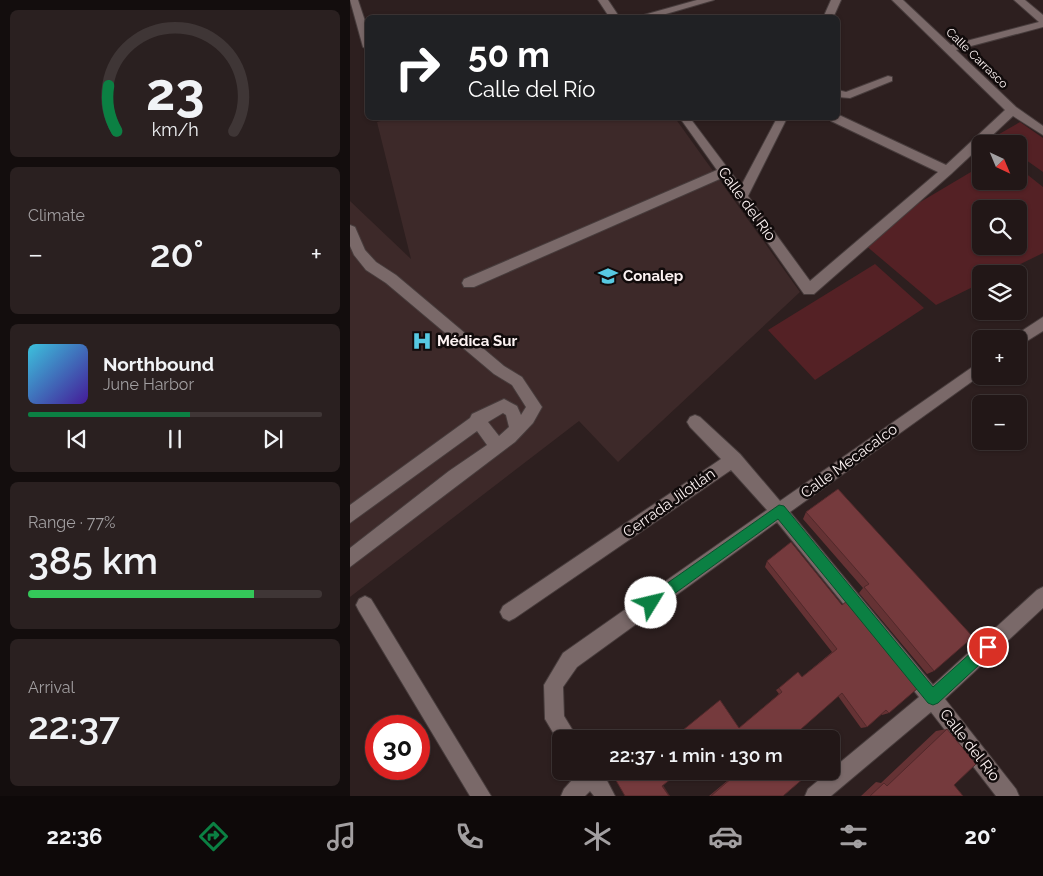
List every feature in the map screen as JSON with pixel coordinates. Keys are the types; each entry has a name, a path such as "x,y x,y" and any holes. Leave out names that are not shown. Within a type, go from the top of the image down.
{"street":[{"path":"354,0 365,37"},
{"path":"603,0 613,15"},
{"path":"650,15 709,0"},
{"path":"829,15 836,0"},
{"name":"Calle Carrasco","path":"897,0 1012,110 1043,130"},
{"path":"1019,0 1043,20"},
{"path":"949,49 1043,24"},
{"path":"840,94 846,96 888,79"},
{"path":"839,120 947,171 1012,110"},
{"name":"Calle del Río","path":"686,120 809,290 947,171"},
{"path":"742,196 781,120"},
{"path":"469,283 724,172"},
{"path":"350,230 359,252 371,266 391,279 499,370 517,381 534,407 530,418 518,430 350,559"},
{"path":"1027,334 1043,323"},
{"name":"Calle Mecacalco","path":"562,730 555,719 553,685 570,660 972,373"},
{"path":"350,515 477,419 504,406 512,411 518,430"},
{"path":"477,419 497,445"},
{"name":"Calle del Río","path":"695,422 734,459 779,511 933,698 1009,796"},
{"name":"Cerrada Jilotlán","path":"510,612 734,459"},
{"path":"816,796 933,698 1043,596"},
{"path":"365,605 481,796"},
{"path":"571,796 585,780"},
{"path":"596,780 606,796"}],"shaded area":[{"name":"Conalep","path":"384,120 676,120 800,292 618,462 579,421 350,597 350,201 411,259 377,122"},
{"path":"1020,122 1043,138 1043,172 1028,161 1028,135 997,135"},
{"path":"972,171 972,190 1028,190 1028,175 1043,187 1043,253 1018,265 972,265 972,287 936,305 858,239"},
{"path":"875,264 924,308 815,380 768,330"}],"building":[{"path":"838,489 973,637 934,671 864,587 869,584 806,512"},
{"path":"791,542 842,605 847,601 918,688 889,713 886,710 867,727 842,693 802,730 683,730 720,700 739,728 782,692 779,688 798,672 802,677 837,649 767,561"},
{"path":"947,729 976,764 954,785 963,796 870,796 884,783 887,786"},
{"path":"616,780 670,780 662,786 669,796 625,796"},
{"path":"730,780 802,780 783,796 711,796"}],"place":[{"name":"Conalep","path":"608,276"},
{"name":"Médica Sur","path":"422,341"}],"route":[{"path":"651,603 779,511 933,698 988,647"}]}
